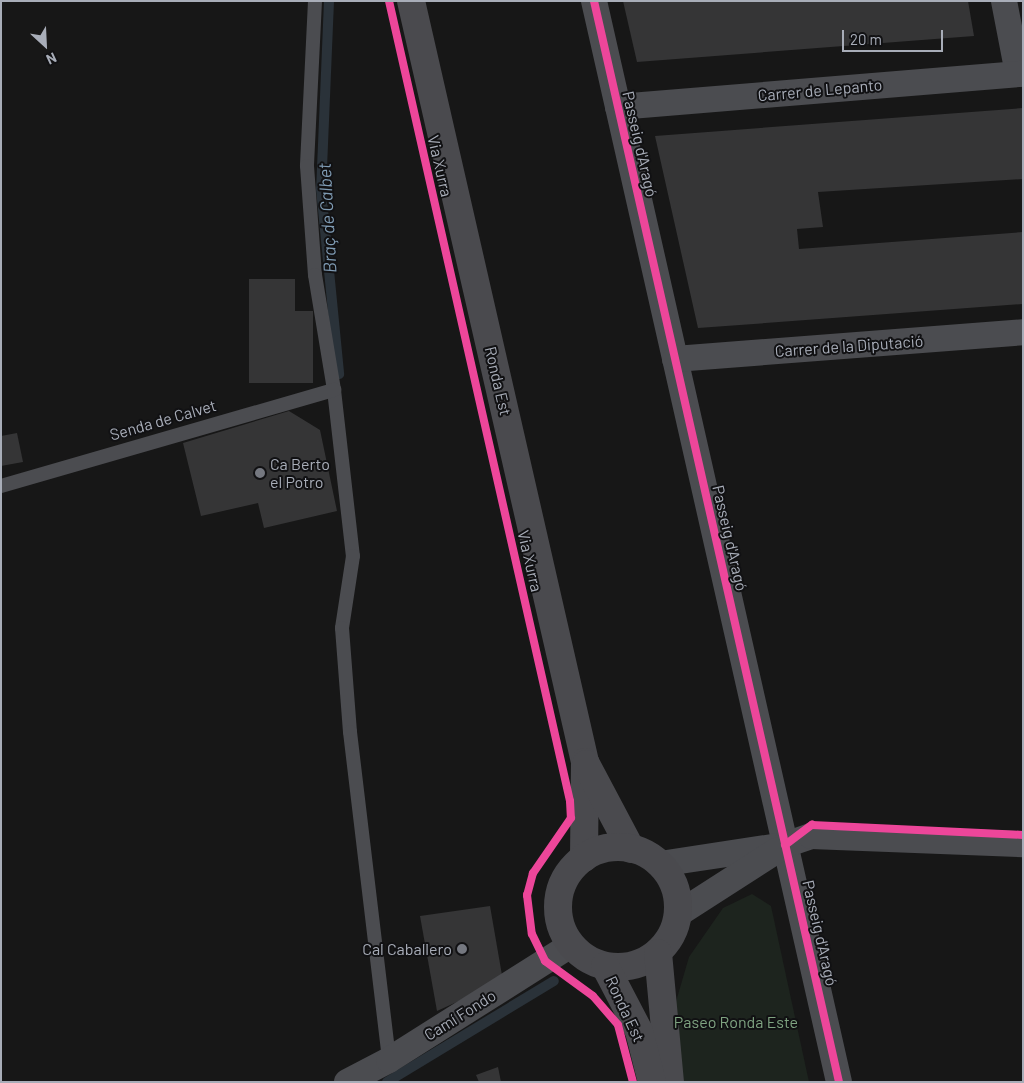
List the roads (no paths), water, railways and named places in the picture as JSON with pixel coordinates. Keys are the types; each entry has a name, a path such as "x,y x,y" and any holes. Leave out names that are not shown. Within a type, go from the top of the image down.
{"main road":[{"name":"Ronda Est","path":"411,1 585,762 584,858"},
{"name":"Ronda Est","path":"585,762 631,849"},
{"path":"611,848 631,849 660,864 676,892 678,914 669,939 658,953 633,966 605,966 589,960 571,945 560,925 558,904 568,873 584,858 611,848"},
{"name":"Ronda Est","path":"658,953 670,1082"},
{"name":"Ronda Est","path":"605,966 639,1031 652,1082"}],"street":[{"name":"Passeig d'Aragó","path":"594,1 839,1082"},
{"path":"1004,1 1020,74"},
{"name":"Carrer de Lepanto","path":"618,107 1020,74"},
{"name":"Carrer de la Diputació","path":"675,359 1023,332"},
{"path":"660,864 786,845 811,836 1023,844"},
{"path":"678,914 786,845"},
{"name":"Camí Fondo","path":"347,1082 389,1060 571,945"}],"lane":[{"path":"315,1 307,166 315,276 334,390 353,556 342,628 350,732 389,1060"},
{"name":"Senda de Calvet","path":"1,486 334,390"}],"waterway":[{"name":"Braç de Calbet","path":"329,1 321,189 339,374"},
{"path":"387,1082 554,981"}],"place":[{"name":"Ca Berto el Potro","path":"260,473"},
{"name":"Cal Caballero","path":"462,949"}],"park label":[{"name":"Paseo Ronda Este","path":"736,1022"}]}
